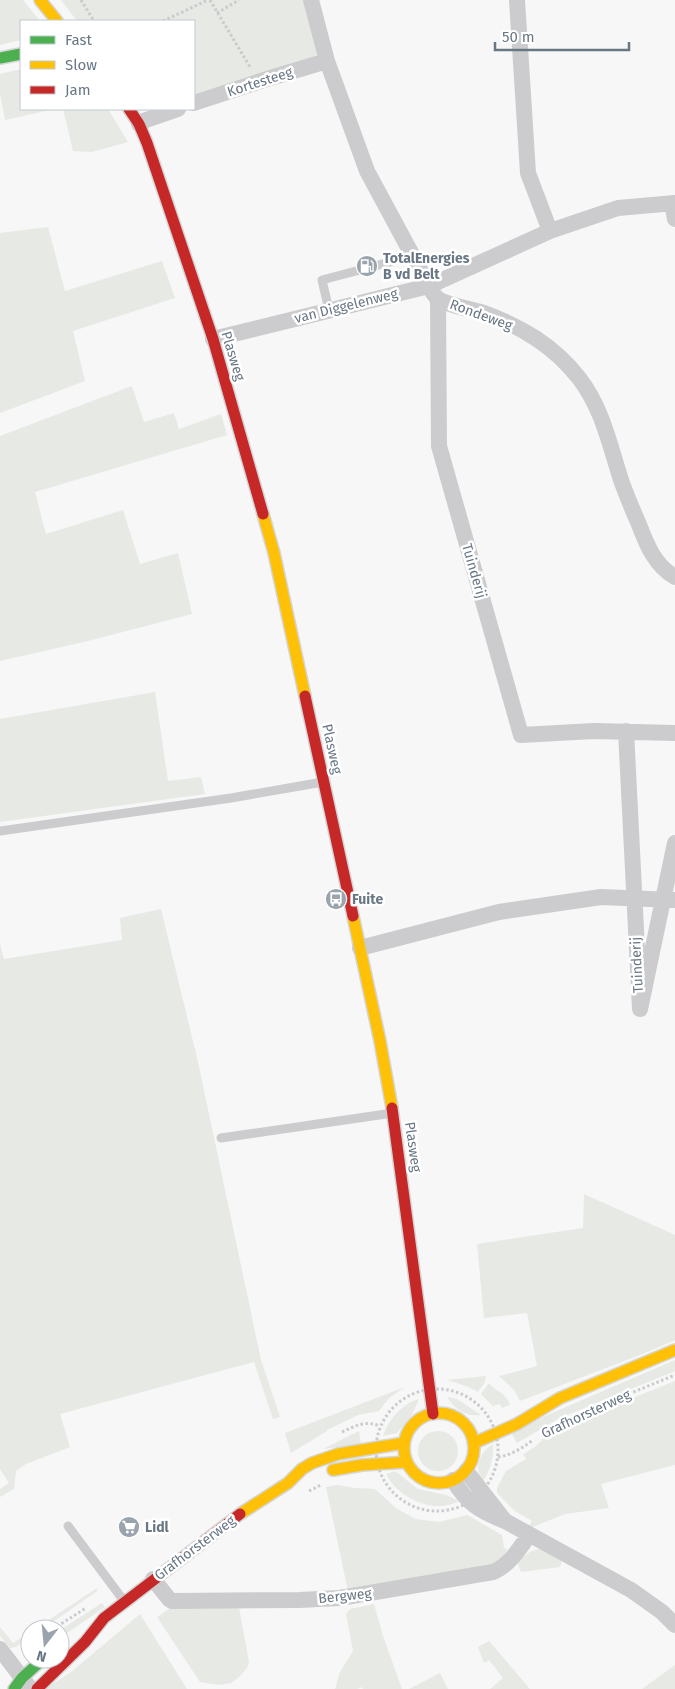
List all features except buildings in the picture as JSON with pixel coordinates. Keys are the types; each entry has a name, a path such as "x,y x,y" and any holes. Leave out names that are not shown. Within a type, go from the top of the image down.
{"street":[{"path":"40,0 56,20"},
{"name":"Rondeweg","path":"311,0 328,61 367,171 428,286 438,300 483,313 524,331 549,346 579,378 602,418 622,484 647,544 656,561 672,575"},
{"path":"517,0 528,173 550,231"},
{"path":"0,58 20,54"},
{"name":"Kortesteeg","path":"195,104 270,78 328,61"},
{"name":"Plasweg","path":"130,110 139,124 147,143 212,338 274,553 380,1041 393,1113 431,1390 432,1414"},
{"path":"139,124 152,117 175,110"},
{"name":"van Diggelenweg","path":"212,338 428,286 550,231 618,208 674,208"},
{"name":"Tuinderij","path":"438,300 439,446 521,735 594,731 675,733"},
{"name":"Tuinderij","path":"626,731 640,1010 669,899 675,842"},
{"path":"360,948 499,912 601,897 669,899"},
{"name":"Grafhorsterweg","path":"474,1443 517,1424 560,1398 675,1350"},
{"name":"Grafhorsterweg","path":"528,1403 537,1400 560,1398"},
{"path":"440,1413 456,1417 467,1428 474,1443 473,1458 460,1475 446,1483 430,1482 416,1475 407,1462 404,1443 411,1427 417,1421 432,1414 440,1413"},
{"path":"467,1428 482,1422"},
{"name":"Grafhorsterweg","path":"288,1483 297,1473 312,1463 338,1454 404,1443"},
{"name":"Grafhorsterweg","path":"80,1631 104,1618 153,1579 255,1504 288,1483 340,1468 407,1462"},
{"path":"460,1475 469,1502 488,1515 505,1521 631,1590 662,1612 675,1625"},
{"path":"460,1475 505,1521"},
{"name":"Bergweg","path":"153,1579 172,1601 340,1598 493,1572 502,1568 509,1561 529,1535"},
{"name":"Grafhorsterweg","path":"37,1689 85,1642 104,1618"},
{"path":"0,1649 22,1685 35,1669"}],"lane":[{"path":"329,310 322,280 412,256"},
{"path":"0,831 231,798 323,782"},
{"path":"222,1138 393,1113"},
{"path":"68,1526 124,1602"}],"path":[{"path":"81,0 93,20"},
{"path":"165,20 209,0 252,70"},
{"path":"217,13 239,0"},
{"name":"Grafhorsterweg","path":"558,1425 675,1375"},
{"path":"469,1502 442,1510 428,1510 400,1498 388,1487 379,1472 377,1447 381,1426 396,1404 412,1393 431,1390 453,1391 465,1395 484,1410 495,1433"},
{"name":"Grafhorsterweg","path":"495,1433 498,1442 498,1457 518,1450 536,1438"}],"shaded area":[{"path":"0,0 23,0 39,20 20,20 20,40 0,45"},
{"path":"61,0 305,0 317,54 313,60 195,98 195,20 76,20"},
{"path":"20,69 20,110 50,110 5,120 0,94 0,74"},
{"path":"63,110 109,110 128,142 92,152 73,151"},
{"path":"48,227 65,291 162,261 175,298 73,331 85,381 0,413 0,233"},
{"path":"132,386 144,422 174,413 179,429 221,414 227,435 35,492 46,534 123,510 140,564 178,553 192,614 0,661 0,436"},
{"path":"155,692 168,781 201,777 205,794 0,822 0,719"},
{"path":"161,909 198,1062 261,1360 280,1417 273,1419 254,1362 60,1414 70,1447 26,1464 16,1471 14,1489 0,1497 0,1489 9,1483 0,1469 0,944 4,959 122,940 120,918"},
{"path":"584,1194 675,1235 675,1340 520,1401 514,1390 499,1376 537,1366 527,1313 484,1318 477,1244 583,1228"},
{"path":"675,1360 675,1371 560,1418 517,1443 511,1433 543,1417"},
{"path":"486,1376 485,1382 478,1392 447,1380"},
{"path":"675,1381 675,1465 601,1484 609,1508 565,1514 533,1527 529,1526 532,1521 515,1511 497,1493 497,1488 506,1471 526,1459 523,1454 535,1447 546,1436 570,1423"},
{"path":"489,1383 506,1397 510,1405 502,1408 500,1404 493,1406 481,1394"},
{"path":"405,1387 389,1398 379,1411 358,1415 327,1430 291,1453 285,1433"},
{"path":"447,1397 457,1399 481,1415 470,1415 461,1411"},
{"path":"419,1399 412,1415 397,1433 383,1436 388,1424 397,1413 407,1404"},
{"path":"359,1431 361,1444 323,1449"},
{"path":"442,1431 449,1434 455,1440 458,1451 457,1459 449,1468 442,1471 434,1471 427,1468 419,1459 418,1447 421,1440 430,1432"},
{"path":"493,1444 491,1464 482,1483 478,1472 479,1461 484,1451"},
{"path":"395,1471 418,1489 446,1495 459,1501 439,1506 418,1502 408,1497 392,1483 386,1474"},
{"path":"337,1485 375,1489 397,1509 416,1519 439,1522 467,1515 502,1535 504,1548 507,1549 505,1555 494,1564 348,1591 326,1487"},
{"path":"540,1549 562,1560 560,1567 521,1572 518,1564 522,1558 530,1552"},
{"path":"97,1588 97,1591 57,1619 50,1619"},
{"path":"102,1603 105,1607 70,1631 70,1624"},
{"path":"374,1604 402,1689 363,1689 362,1687 357,1689 335,1689 340,1672 353,1651 346,1614 350,1609"},
{"path":"172,1607 239,1607 249,1662 247,1668 239,1677 231,1683 219,1685 200,1682 157,1617"},
{"path":"140,1614 187,1689 45,1689 71,1672"},
{"path":"0,1627 13,1643 20,1638 20,1644 10,1648 0,1636"},
{"path":"489,1641 530,1689 490,1689 503,1678 489,1660 484,1663 478,1647"},
{"path":"675,1665 675,1689 642,1689"},
{"path":"440,1673 448,1689 409,1689"}],"traffic: fast":[{"path":"0,58 20,54"},
{"path":"14,1689 32,1669"}],"traffic: slow":[{"path":"40,0 56,20"},
{"path":"263,514 274,553 305,696"},
{"path":"353,916 380,1041 392,1108"},
{"path":"474,1443 517,1424 560,1398 675,1350"},
{"path":"439,1413 452,1416 464,1423 471,1435 474,1448 471,1461 464,1473 452,1480 439,1483 426,1480 414,1473 407,1461 404,1448 407,1435 414,1423 426,1416 439,1413"},
{"path":"240,1514 288,1483 302,1469 312,1463 338,1454 404,1443"},
{"path":"333,1470 362,1465 407,1462"}],"traffic: jam":[{"path":"130,110 139,124 147,143 213,339 263,514"},
{"path":"305,696 353,916"},
{"path":"392,1108 433,1414"},
{"path":"37,1689 85,1642 104,1618 240,1514"}],"place":[{"name":"TotalEnergies B vd Belt","path":"367,266"},
{"name":"Fuite","path":"336,899"},
{"name":"Lidl","path":"129,1527"}]}
